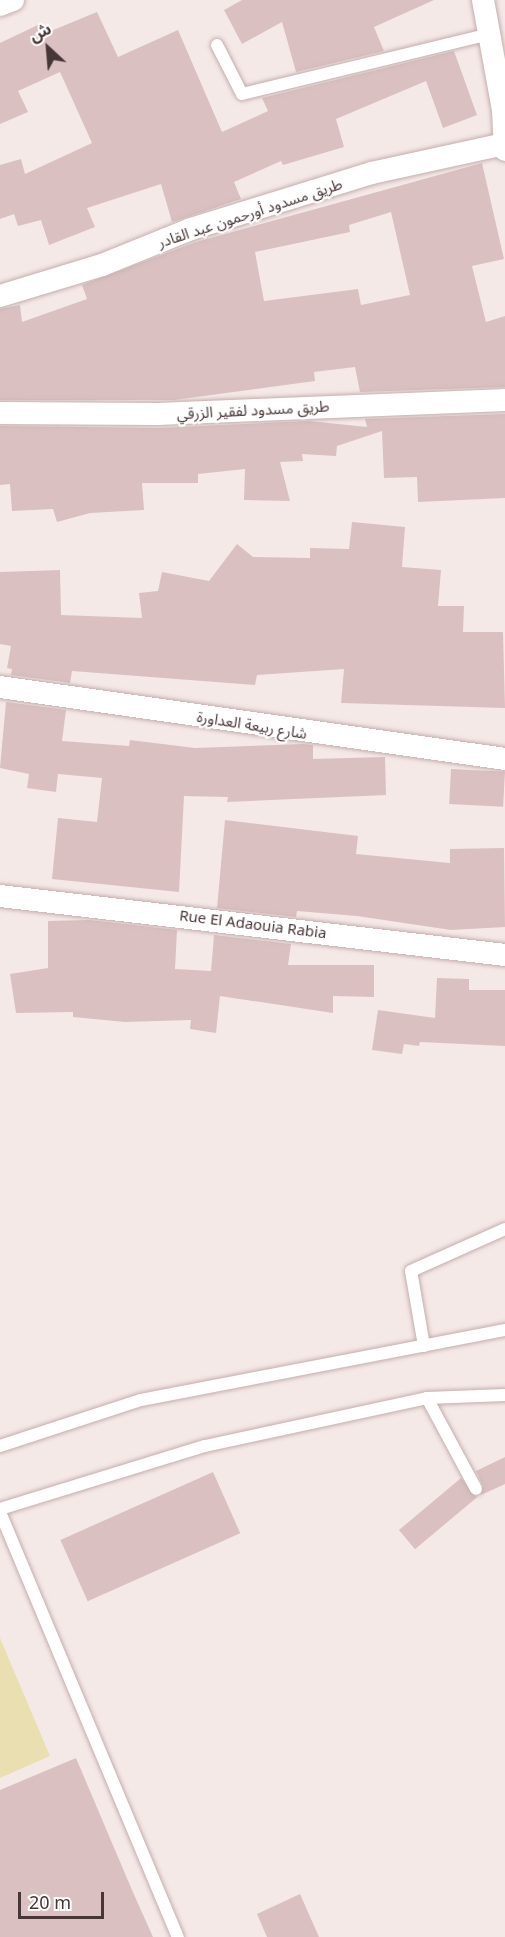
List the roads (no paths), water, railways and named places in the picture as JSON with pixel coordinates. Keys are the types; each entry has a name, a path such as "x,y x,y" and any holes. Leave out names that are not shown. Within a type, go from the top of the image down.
{"street":[{"path":"0,5 13,0"},
{"path":"483,0 503,110 504,147"},
{"name":"طريق مسدود أورحمون عبد القادر","path":"0,296 102,265 191,229 372,173 504,147"},
{"name":"طريق مسدود لفقير الزرقي","path":"0,413 157,414 505,400"},
{"name":"شارع ربيعة العداورة","path":"0,687 505,759"},
{"name":"Rue El Adaouia Rabia","path":"0,896 505,955"}],"lane":[{"path":"217,45 242,94 490,34"},
{"path":"424,1346 411,1271 505,1229"},
{"path":"0,1446 141,1400 505,1330"},
{"path":"178,1937 0,1510 205,1446 427,1398 505,1395"},
{"path":"427,1398 476,1489"}]}
